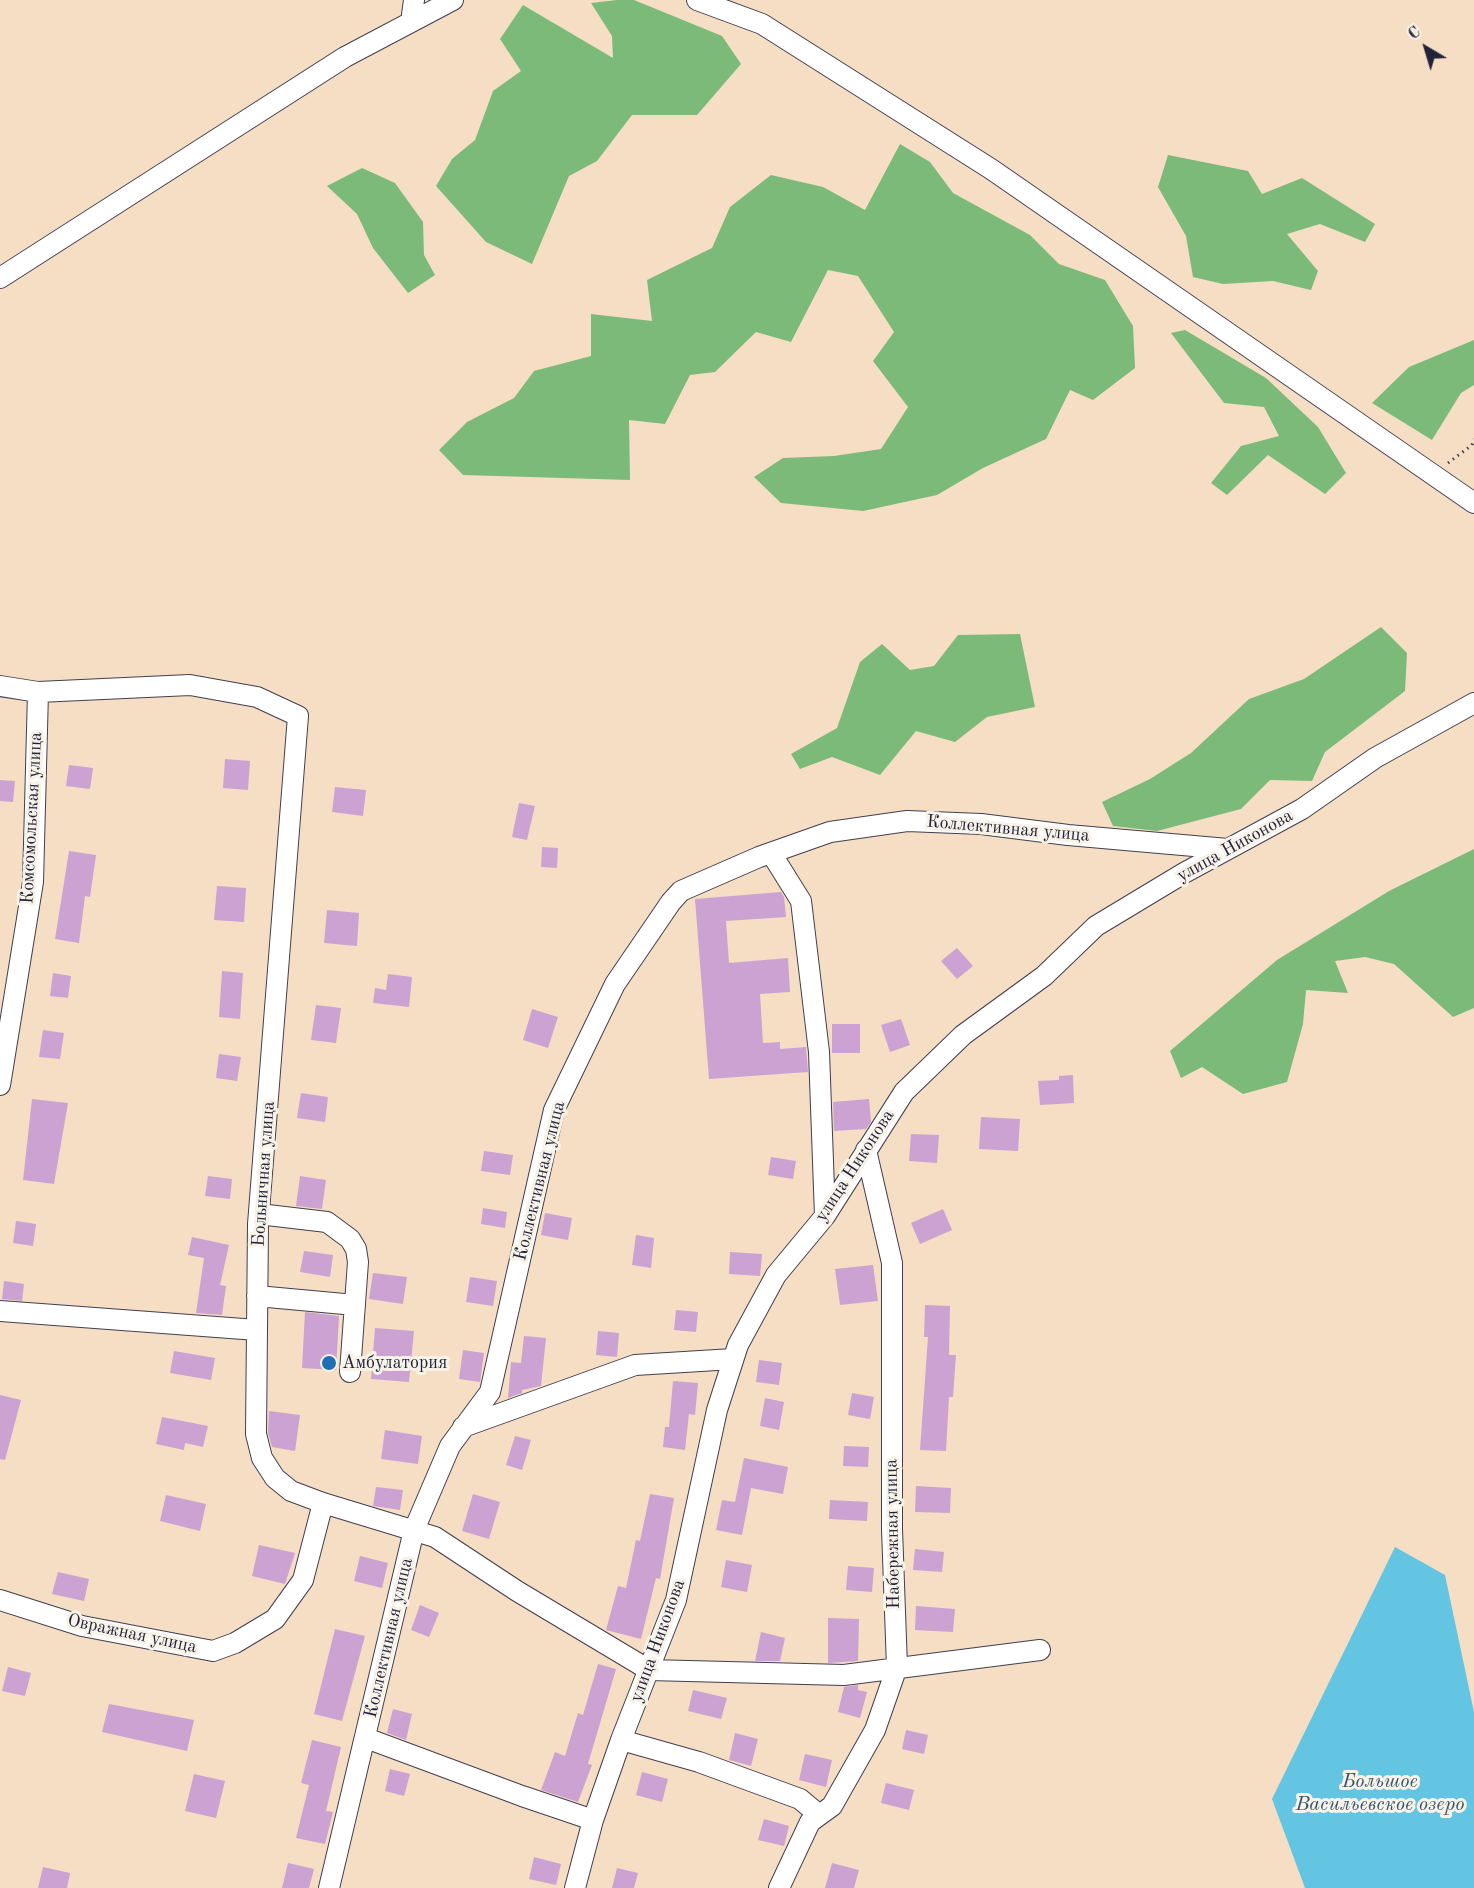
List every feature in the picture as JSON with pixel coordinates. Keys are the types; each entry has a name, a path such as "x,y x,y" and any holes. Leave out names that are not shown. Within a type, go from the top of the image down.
{"street":[{"path":"411,22 414,0"},
{"path":"0,278 345,57 453,0"},
{"path":"696,0 762,24 991,169 1474,503"},
{"name":"Больничная улица","path":"38,692 190,685 257,697 298,716 259,1214 256,1434 262,1458 275,1479 291,1491 323,1503 435,1537 517,1591 649,1670"},
{"path":"0,686 38,692"},
{"name":"Комсомольская улица","path":"0,1085 33,882 38,692"},
{"name":"улица Никонова","path":"575,1888 593,1820 621,1740 676,1600 717,1410 738,1345 776,1275 825,1216 904,1092 963,1035 1044,976 1096,926 1302,809 1375,758 1474,703"},
{"name":"Коллективная улица","path":"329,1888 414,1530 450,1446 490,1392 554,1110 615,984 671,902 681,891 771,853 830,832 908,821 981,824 1068,835 1228,849"},
{"path":"771,853 801,901 819,1052 825,1216"},
{"name":"Набережная улица","path":"779,1888 810,1822 832,1806 875,1730 897,1667 892,1528 892,1263 866,1150"},
{"path":"259,1214 327,1222 350,1239 358,1262 350,1372"},
{"path":"257,1296 356,1305"},
{"path":"0,1311 257,1330"},
{"path":"464,1427 636,1365 733,1359"},
{"name":"Овражная улица","path":"0,1600 82,1626 213,1651 235,1643 275,1619 303,1580 323,1503"},
{"path":"649,1670 844,1675 1040,1650"},
{"path":"366,1738 593,1820"},
{"path":"621,1740 699,1762 800,1799 819,1815"}],"path":[{"path":"1417,464 1448,463 1472,445 1474,439"}],"green space":[{"path":"634,0 722,36 741,64 697,115 632,115 597,161 569,176 532,264 486,242 436,186 452,159 475,140 493,91 521,71 500,39 523,5 613,58 612,36 591,3"},
{"path":"900,144 930,162 953,193 1030,235 1059,264 1105,280 1133,326 1135,368 1093,400 1070,390 1046,439 983,468 937,495 863,511 781,503 754,477 783,458 834,456 881,449 908,407 873,361 894,332 858,276 828,270 791,342 756,332 715,372 690,375 665,424 629,420 630,480 463,475 439,450 467,422 514,398 534,371 591,356 591,314 652,321 647,280 712,248 730,207 771,175 823,187 865,210"},
{"path":"1168,155 1248,171 1262,194 1302,178 1375,224 1365,242 1320,224 1287,234 1318,271 1311,290 1273,281 1223,284 1193,277 1186,236 1158,187"},
{"path":"362,168 395,183 423,222 424,255 435,275 408,293 373,248 357,214 327,186"},
{"path":"1185,330 1266,378 1318,427 1346,473 1325,494 1268,455 1227,495 1211,483 1241,446 1279,436 1264,407 1224,403 1171,333"},
{"path":"1474,340 1474,385 1461,393 1432,440 1372,403 1409,367"},
{"path":"1381,627 1407,653 1405,691 1325,752 1312,781 1270,780 1241,809 1157,831 1113,826 1102,802 1150,779 1191,753 1249,699 1304,679"},
{"path":"1020,634 1035,707 987,717 955,742 916,731 880,775 832,757 800,769 791,754 837,728 860,662 882,644 910,670 934,666 958,635"},
{"path":"1474,849 1474,1008 1453,1017 1394,964 1365,957 1335,961 1348,993 1306,990 1303,1024 1287,1082 1243,1094 1202,1067 1181,1078 1170,1051 1277,960 1389,891"}],"water":[{"name":"Большое Васильевское озеро","path":"1395,1547 1445,1575 1474,1712 1474,1888 1305,1888 1272,1799"}],"building":[{"path":"225,759 250,761 248,790 223,788"},
{"path":"69,765 93,768 90,789 66,786"},
{"path":"0,780 15,781 13,802 0,801"},
{"path":"335,787 366,790 363,816 332,812"},
{"path":"519,803 535,806 527,840 512,837"},
{"path":"542,847 558,848 557,868 541,867"},
{"path":"69,851 96,855 90,897 85,896 79,943 55,939"},
{"path":"217,886 246,888 244,922 214,920"},
{"path":"781,892 784,897 786,917 726,921 729,963 788,958 790,992 760,994 763,1043 780,1042 780,1049 806,1047 808,1072 709,1079 695,899"},
{"path":"327,910 359,913 357,946 324,943"},
{"path":"957,948 973,966 957,979 941,961"},
{"path":"222,971 243,973 240,1019 219,1017"},
{"path":"53,973 71,976 68,998 50,996"},
{"path":"388,974 412,977 409,1007 373,1003 375,988 386,990"},
{"path":"316,1005 341,1008 336,1043 311,1040"},
{"path":"532,1009 558,1017 548,1048 523,1040"},
{"path":"901,1019 910,1045 890,1052 881,1025"},
{"path":"832,1024 860,1024 860,1053 832,1053"},
{"path":"43,1030 64,1033 60,1059 39,1057"},
{"path":"219,1054 241,1057 237,1081 216,1078"},
{"path":"1073,1075 1074,1103 1040,1105 1038,1081 1059,1080 1059,1076"},
{"path":"301,1093 328,1097 325,1122 297,1118"},
{"path":"32,1099 68,1103 54,1184 23,1180"},
{"path":"869,1099 871,1122 866,1129 834,1131 833,1102"},
{"path":"981,1117 1020,1119 1018,1151 979,1149"},
{"path":"911,1134 939,1135 937,1163 909,1161"},
{"path":"484,1151 513,1155 510,1175 481,1171"},
{"path":"771,1157 796,1161 793,1179 768,1175"},
{"path":"208,1176 232,1179 230,1199 205,1196"},
{"path":"300,1176 326,1180 322,1209 296,1206"},
{"path":"483,1208 507,1212 505,1228 481,1224"},
{"path":"943,1209 952,1230 920,1244 911,1223"},
{"path":"545,1213 572,1218 568,1240 541,1235"},
{"path":"16,1221 36,1224 33,1246 13,1243"},
{"path":"636,1235 654,1238 651,1268 632,1265"},
{"path":"192,1237 229,1245 220,1285 226,1286 222,1315 196,1313 204,1258 188,1255"},
{"path":"304,1251 333,1255 330,1277 300,1272"},
{"path":"730,1252 762,1254 760,1276 729,1274"},
{"path":"873,1265 878,1301 840,1305 835,1269"},
{"path":"373,1273 407,1277 403,1304 369,1299"},
{"path":"470,1277 497,1281 493,1306 466,1302"},
{"path":"4,1281 24,1284 22,1301 2,1299"},
{"path":"925,1305 950,1306 949,1355 956,1355 953,1397 949,1397 946,1451 920,1450 928,1337 924,1337"},
{"path":"676,1310 698,1312 696,1332 674,1330"},
{"path":"305,1312 339,1316 336,1370 302,1368"},
{"path":"375,1328 414,1331 409,1382 371,1379"},
{"path":"598,1331 619,1333 617,1357 596,1355"},
{"path":"524,1336 546,1338 541,1386 522,1390 522,1393 508,1398 511,1362 521,1363"},
{"path":"463,1350 484,1353 480,1382 459,1379"},
{"path":"174,1351 215,1358 211,1380 170,1373"},
{"path":"759,1360 782,1363 779,1385 756,1382"},
{"path":"673,1381 698,1383 695,1415 689,1414 685,1450 663,1447 665,1427 669,1427"},
{"path":"852,1393 874,1397 870,1419 848,1415"},
{"path":"0,1395 21,1400 5,1460 0,1459"},
{"path":"765,1398 784,1402 779,1430 760,1426"},
{"path":"269,1411 300,1415 295,1451 272,1447 268,1433"},
{"path":"162,1417 208,1426 203,1447 185,1443 184,1450 156,1444"},
{"path":"385,1430 422,1436 418,1464 381,1459"},
{"path":"515,1436 531,1440 522,1470 506,1465"},
{"path":"844,1446 869,1447 868,1467 843,1466"},
{"path":"744,1458 788,1467 783,1494 751,1488 742,1535 716,1530 722,1500 735,1502"},
{"path":"916,1486 951,1488 950,1513 915,1512"},
{"path":"376,1487 403,1490 400,1510 373,1506"},
{"path":"473,1494 500,1502 489,1539 462,1531"},
{"path":"650,1494 674,1498 660,1579 656,1578 641,1639 606,1630 618,1586 626,1588 636,1540 640,1541"},
{"path":"166,1495 206,1504 200,1531 160,1521"},
{"path":"830,1500 868,1502 867,1521 829,1519"},
{"path":"259,1545 295,1553 285,1584 252,1576"},
{"path":"915,1549 944,1552 942,1572 913,1570"},
{"path":"360,1556 388,1563 382,1588 354,1581"},
{"path":"726,1560 752,1565 747,1592 721,1587"},
{"path":"848,1566 874,1568 872,1592 846,1590"},
{"path":"58,1572 89,1579 84,1601 52,1594"},
{"path":"420,1605 439,1613 429,1637 411,1630"},
{"path":"916,1606 955,1609 953,1632 915,1630"},
{"path":"828,1618 859,1619 858,1661 828,1663"},
{"path":"335,1629 365,1636 342,1721 314,1714"},
{"path":"761,1632 785,1638 780,1661 755,1661"},
{"path":"598,1664 616,1669 588,1764 592,1765 578,1802 541,1790 555,1752 565,1756 578,1713 583,1715"},
{"path":"8,1667 31,1673 25,1696 2,1691"},
{"path":"858,1685 858,1690 867,1692 860,1718 838,1712 844,1687"},
{"path":"693,1690 727,1698 721,1719 688,1711"},
{"path":"109,1704 194,1720 187,1751 102,1732"},
{"path":"393,1709 412,1714 406,1740 387,1733"},
{"path":"906,1730 928,1735 924,1754 902,1749"},
{"path":"735,1733 758,1739 751,1766 729,1760"},
{"path":"312,1740 341,1747 326,1811 333,1812 325,1844 296,1838 309,1785 301,1783"},
{"path":"805,1754 832,1760 826,1787 799,1780"},
{"path":"390,1769 410,1774 404,1796 385,1791"},
{"path":"642,1772 668,1779 662,1802 636,1795"},
{"path":"194,1774 225,1781 216,1818 185,1811"},
{"path":"886,1783 914,1790 909,1810 881,1803"},
{"path":"764,1819 789,1826 784,1846 758,1840"},
{"path":"534,1857 561,1864 556,1885 529,1879"},
{"path":"288,1863 314,1869 309,1888 282,1888"},
{"path":"832,1863 859,1870 854,1888 825,1888"},
{"path":"43,1867 70,1873 67,1888 38,1888"},
{"path":"617,1868 638,1873 634,1888 612,1888"}],"place":[{"name":"Амбулатория","path":"329,1363"}]}
